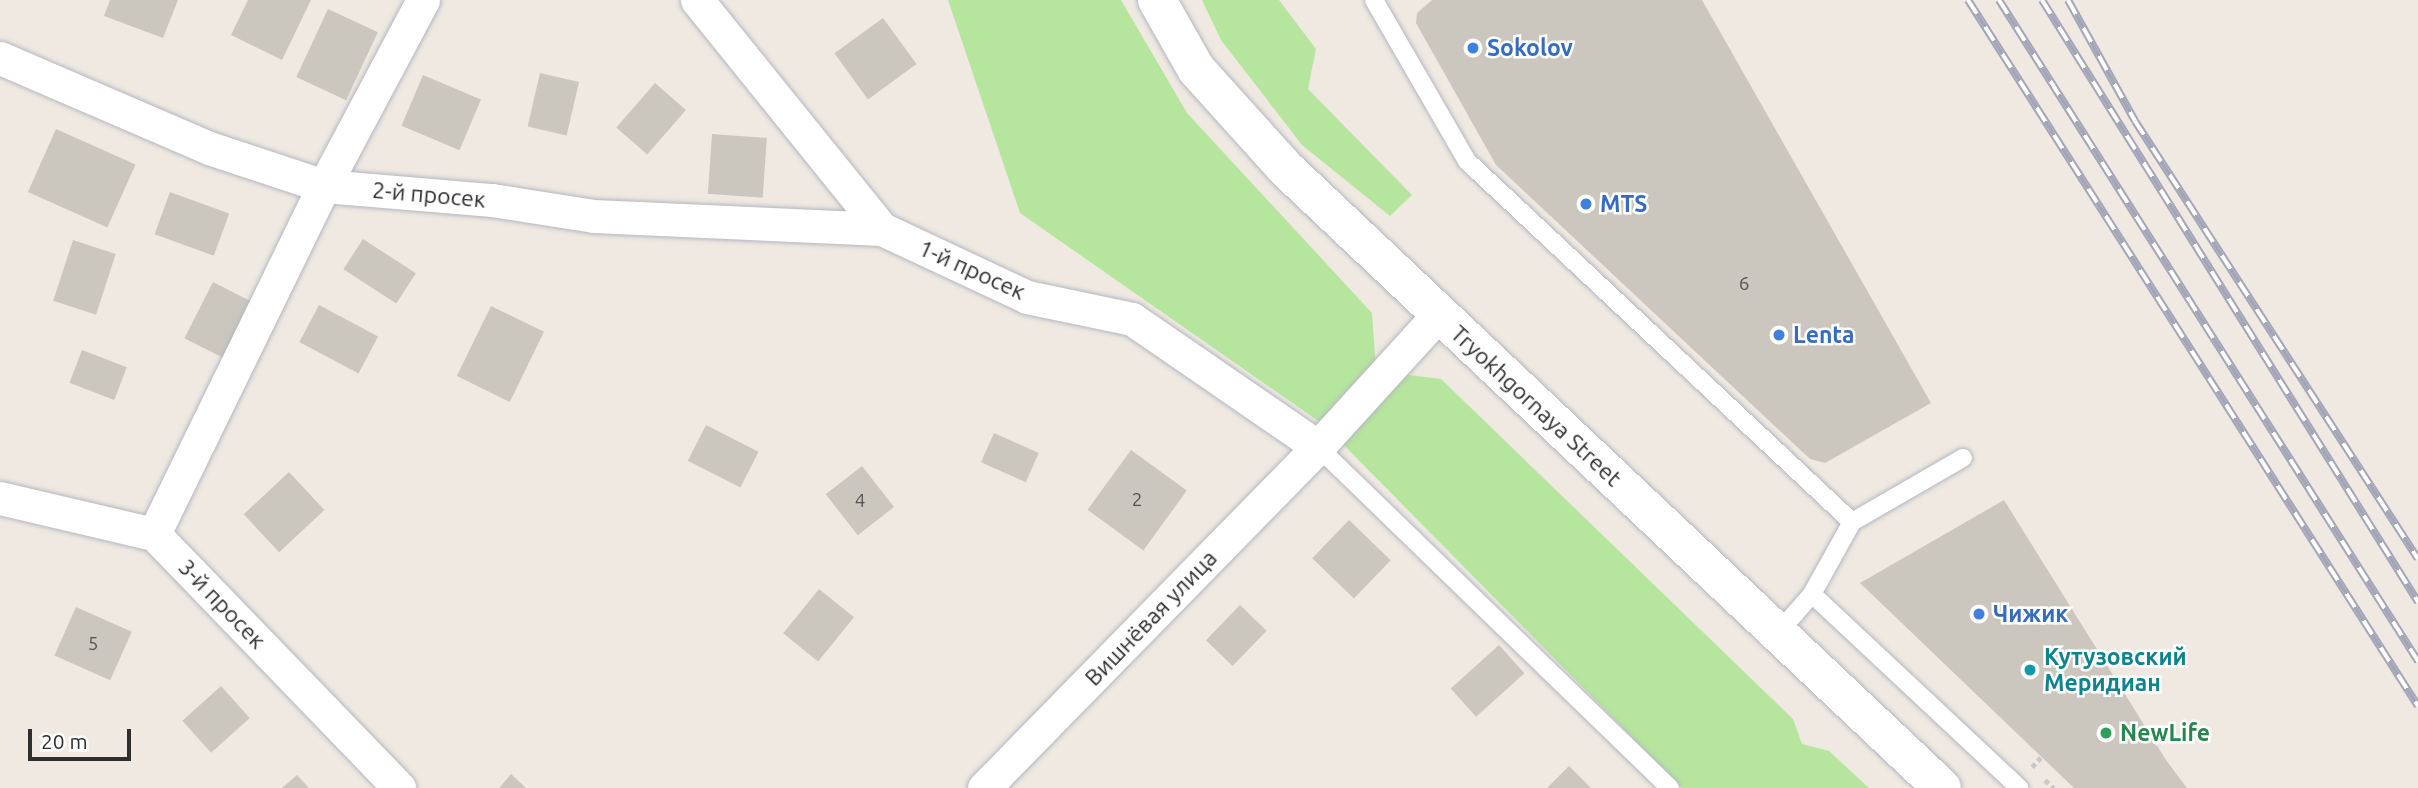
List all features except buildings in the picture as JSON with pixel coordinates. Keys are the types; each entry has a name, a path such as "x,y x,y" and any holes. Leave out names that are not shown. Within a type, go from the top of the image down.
{"street":[{"path":"0,498 154,534 324,186 423,0"},
{"name":"1-й просек","path":"697,0 882,229 1027,297 1132,318 1318,447"},
{"name":"Tryokhgornaya Street","path":"1157,0 1205,79 1285,168 1942,788"},
{"name":"2-й просек","path":"0,58 209,148 324,186 492,200 594,216 882,229"},
{"name":"Вишнёвая улица","path":"984,788 1318,447 1438,314"},
{"name":"3-й просек","path":"154,534 399,788"}],"lane":[{"path":"1374,0 1466,161 1852,522"},
{"path":"1318,447 1670,788"},
{"path":"1778,633 1812,594 1852,522 1963,458"},
{"path":"1812,594 2019,788"}],"green space":[{"path":"948,0 1121,0 1187,113 1372,313 1376,371 1441,379 1793,719 1802,744 1829,751 1869,788 1682,788 1324,425 1020,213"},
{"path":"1202,0 1279,0 1316,49 1308,89 1412,195 1390,216 1302,145 1221,40"}],"railway":[{"path":"1968,0 2418,706"},
{"path":"1999,0 2418,661"},
{"path":"2042,0 2418,602"},
{"path":"2068,0 2135,121 2418,559"}],"place":[{"name":"Sokolov","path":"1473,48"},
{"name":"MTS","path":"1586,204"},
{"name":"Lenta","path":"1779,335"},
{"name":"Чижик","path":"1979,614"},
{"name":"Кутузовский Меридиан","path":"2030,670"},
{"name":"NewLife","path":"2106,733"}]}
